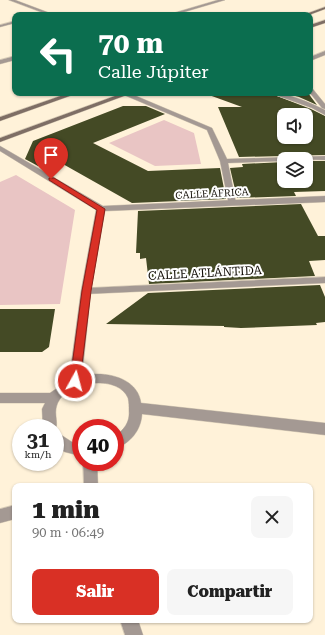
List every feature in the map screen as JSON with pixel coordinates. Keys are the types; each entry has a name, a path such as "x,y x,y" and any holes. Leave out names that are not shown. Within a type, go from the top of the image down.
{"main road":[{"path":"313,12 325,8"},
{"path":"313,26 325,21"},
{"path":"0,119 66,96"},
{"path":"0,140 121,96"}],"street":[{"path":"11,0 41,12"},
{"path":"180,12 223,0"},
{"path":"0,26 12,23"},
{"path":"313,58 325,53"},
{"path":"0,62 12,59"},
{"path":"313,93 325,109"},
{"path":"132,96 210,128 224,161 232,203"},
{"path":"282,96 314,107 325,109"},
{"path":"0,148 101,209 86,291 75,381"},
{"path":"224,161 325,158"},
{"name":"CALLE ÁFRICA","path":"101,209 325,200"},
{"name":"CALLE ATLÁNTIDA","path":"86,291 325,280"},
{"path":"47,419 48,409 53,398 63,388 75,381 103,377 116,381 126,387 134,397 137,408 136,420 129,432 124,436"},
{"path":"0,398 53,398"},
{"path":"137,408 325,429"},
{"path":"90,471 91,483"},
{"path":"0,516 12,513"},
{"path":"130,623 134,635"}],"shaded area":[{"path":"164,120 194,133 201,164 155,166 109,143"},
{"path":"16,175 75,210 60,304 0,305 0,182"}],"building":[{"path":"212,96 277,96 308,108 277,108 277,144 313,144 313,110 325,116 325,155 313,155 313,152 277,152 277,156 239,157 218,107 242,107"},
{"path":"295,96 310,96 317,105"},
{"path":"123,106 146,106 165,114 93,143 148,171 220,168 226,199 132,203 54,159 38,166 25,159 33,141"},
{"path":"313,161 325,161 325,191 294,192 296,196 237,198 230,168 243,167 242,164 277,162 277,188 313,188"},
{"path":"301,204 318,236 325,236 325,260 309,261 315,276 149,284 146,258 140,259 140,253 136,253 138,211"},
{"path":"320,285 325,297 325,322 316,323 317,325 241,328 224,326 106,324 148,293"},
{"path":"0,309 55,309 49,347 42,352 0,352"}],"route":[{"path":"51,179 101,209 86,291 75,381"}]}
